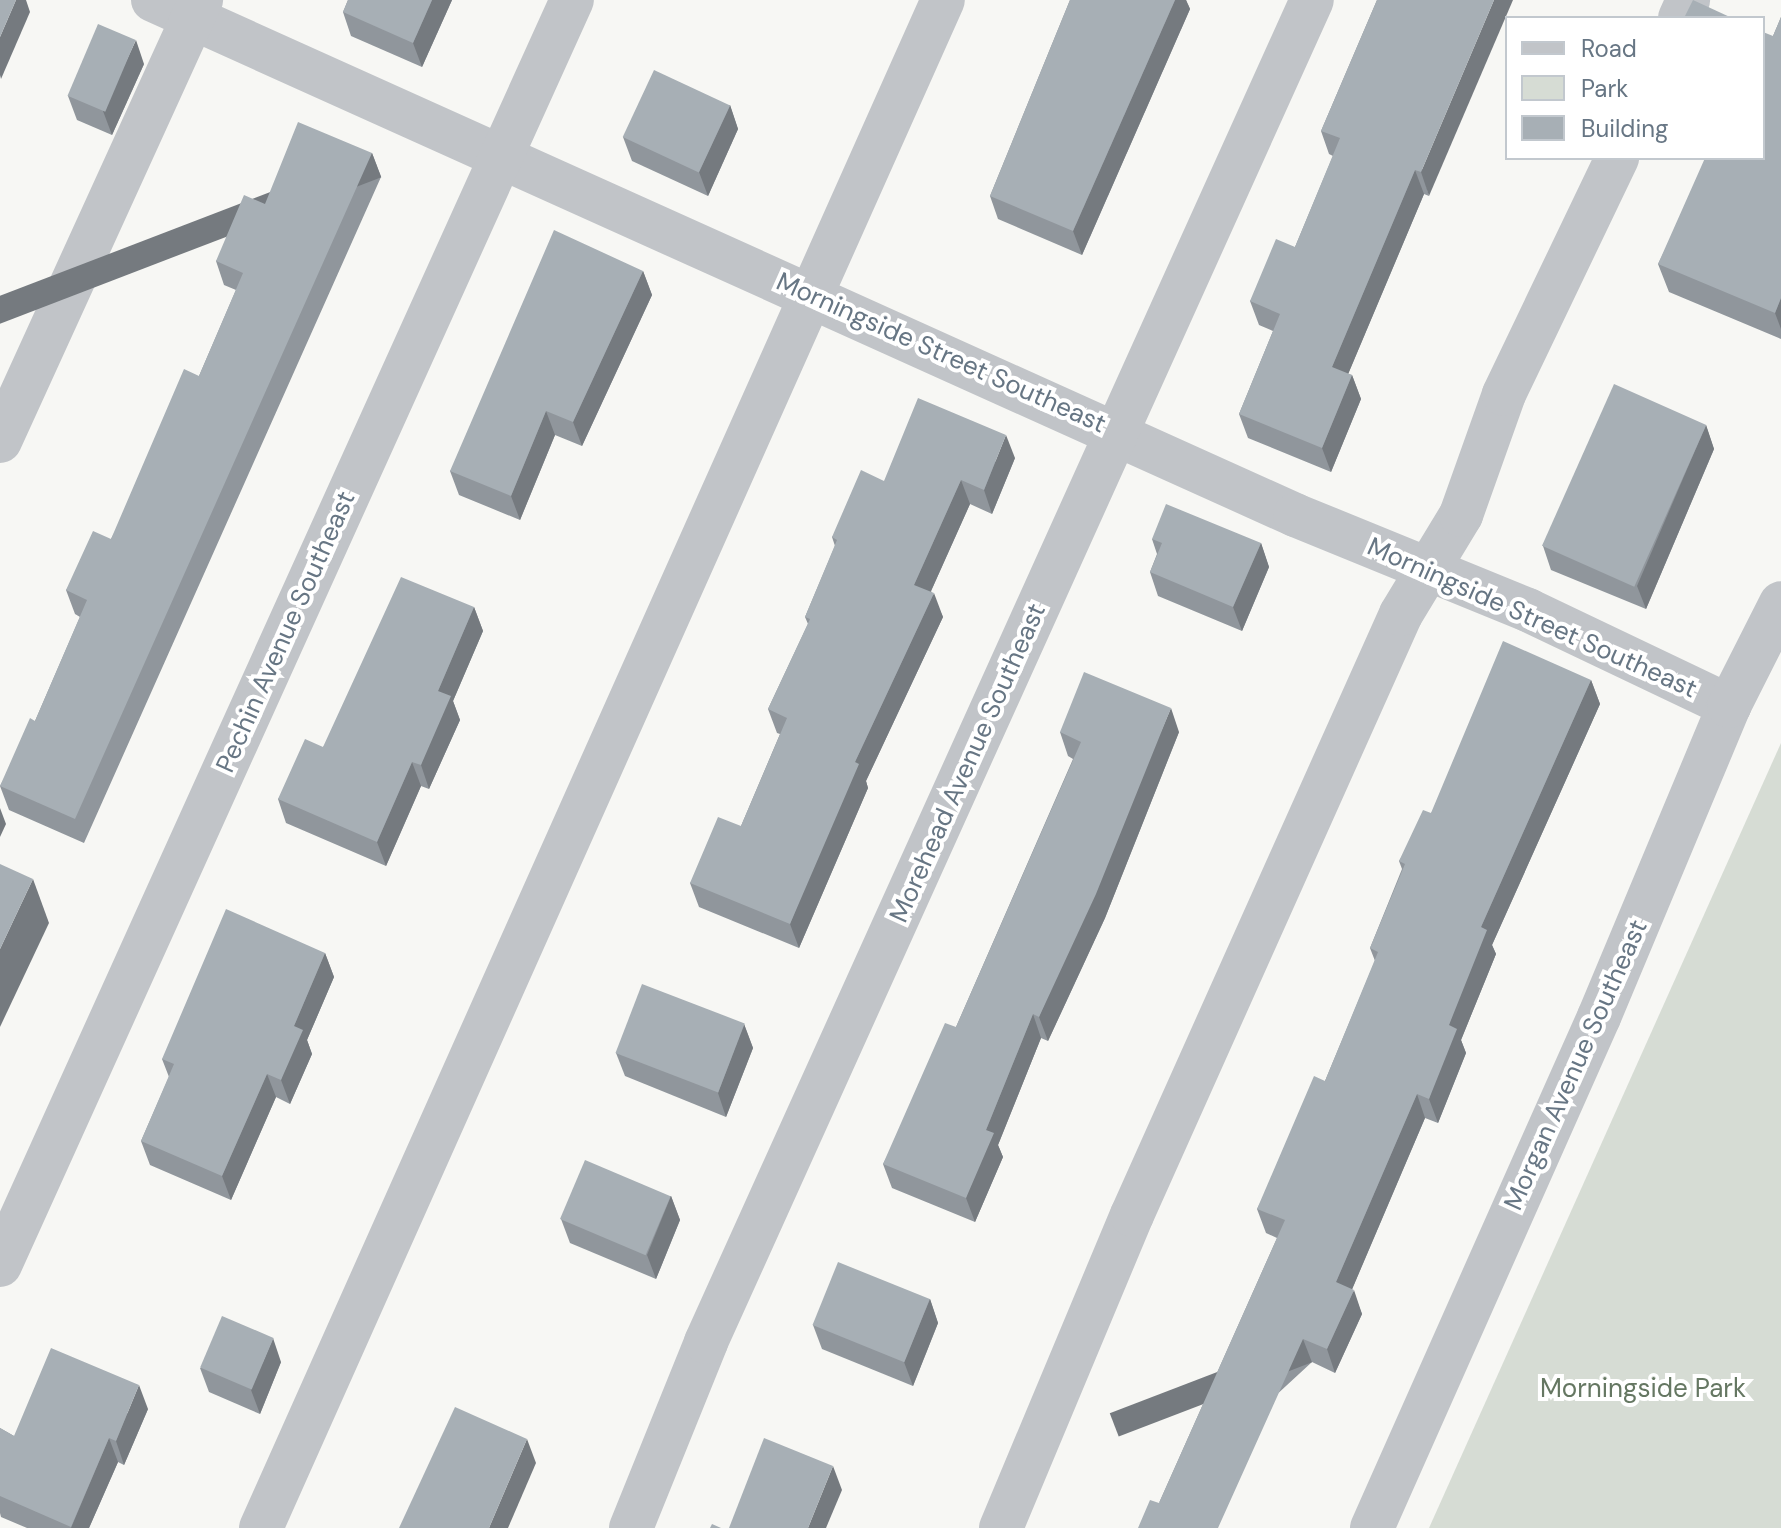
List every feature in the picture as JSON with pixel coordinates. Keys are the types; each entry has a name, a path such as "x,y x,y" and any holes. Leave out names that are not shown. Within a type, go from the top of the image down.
{"street":[{"name":"Morningside Street Southeast","path":"153,0 197,9 500,159 809,293 1295,515 1528,610 1729,706"},
{"name":"Pechin Avenue Southeast","path":"0,1265 572,0"},
{"path":"261,1528 453,1090 501,997 593,775 943,0"},
{"name":"Morehead Avenue Southeast","path":"631,1528 706,1342 1312,0"},
{"path":"0,441 197,9"},
{"path":"1001,1528 1138,1200 1395,628 1461,515 1504,394 1616,160"},
{"name":"Morgan Avenue Southeast","path":"1372,1528 1599,1017 1729,706 1781,603"}],"green space":[{"name":"Morningside Park","path":"1781,743 1781,1528 1429,1528"}],"building":[{"path":"0,0 16,0 0,37"},
{"path":"348,0 432,0 413,43 343,12"},
{"path":"1070,0 1175,0 1073,231 990,196"},
{"path":"1377,0 1494,0 1421,172 1415,170 1332,367 1352,375 1322,448 1239,414 1280,314 1250,301 1276,239 1295,247 1340,138 1321,131"},
{"path":"1693,0 1728,16 1685,16"},
{"path":"1781,17 1781,298 1775,313 1658,264 1704,160 1765,160 1765,33 1773,36"},
{"path":"98,24 136,40 105,112 68,96"},
{"path":"654,70 730,105 699,173 623,137"},
{"path":"298,122 372,153 75,819 0,786 30,718 35,721 87,600 66,590 93,531 111,539 184,369 199,376 243,273 216,261 244,195 265,204"},
{"path":"554,230 643,271 573,422 546,411 511,496 450,471"},
{"path":"1614,384 1706,425 1634,587 1542,546"},
{"path":"918,398 1006,435 984,490 961,480 914,585 934,593 855,762 859,764 790,924 690,883 718,817 741,826 787,718 768,709 810,619 805,617 837,540 832,537 861,470 884,481"},
{"path":"1166,504 1261,543 1233,607 1150,572 1162,543 1152,539"},
{"path":"401,577 474,607 438,691 451,696 421,765 412,762 377,842 278,799 305,739 323,747"},
{"path":"1503,641 1591,680 1481,927 1487,930 1449,1025 1457,1029 1429,1099 1417,1094 1336,1282 1354,1290 1327,1349 1303,1339 1218,1528 1138,1528 1150,1500 1159,1503 1285,1220 1257,1209 1314,1076 1325,1081 1378,952 1370,948 1405,864 1399,861 1423,810 1431,813"},
{"path":"1084,672 1171,708 1096,894 1039,1017 1033,1014 986,1130 994,1133 966,1198 883,1164 945,1023 956,1027 1081,742 1060,732"},
{"path":"0,864 33,879 0,949"},
{"path":"226,909 325,953 294,1026 303,1030 281,1080 267,1074 222,1176 141,1141 174,1064 162,1059"},
{"path":"642,984 745,1023 718,1093 615,1053"},
{"path":"585,1160 671,1196 646,1255 560,1219"},
{"path":"838,1262 930,1299 904,1362 813,1325"},
{"path":"222,1316 274,1338 252,1389 200,1368"},
{"path":"51,1348 139,1385 116,1441 109,1438 71,1527 0,1496 0,1428 14,1436"},
{"path":"455,1407 527,1439 489,1528 399,1528"},
{"path":"764,1438 833,1466 808,1528 729,1528"}]}
